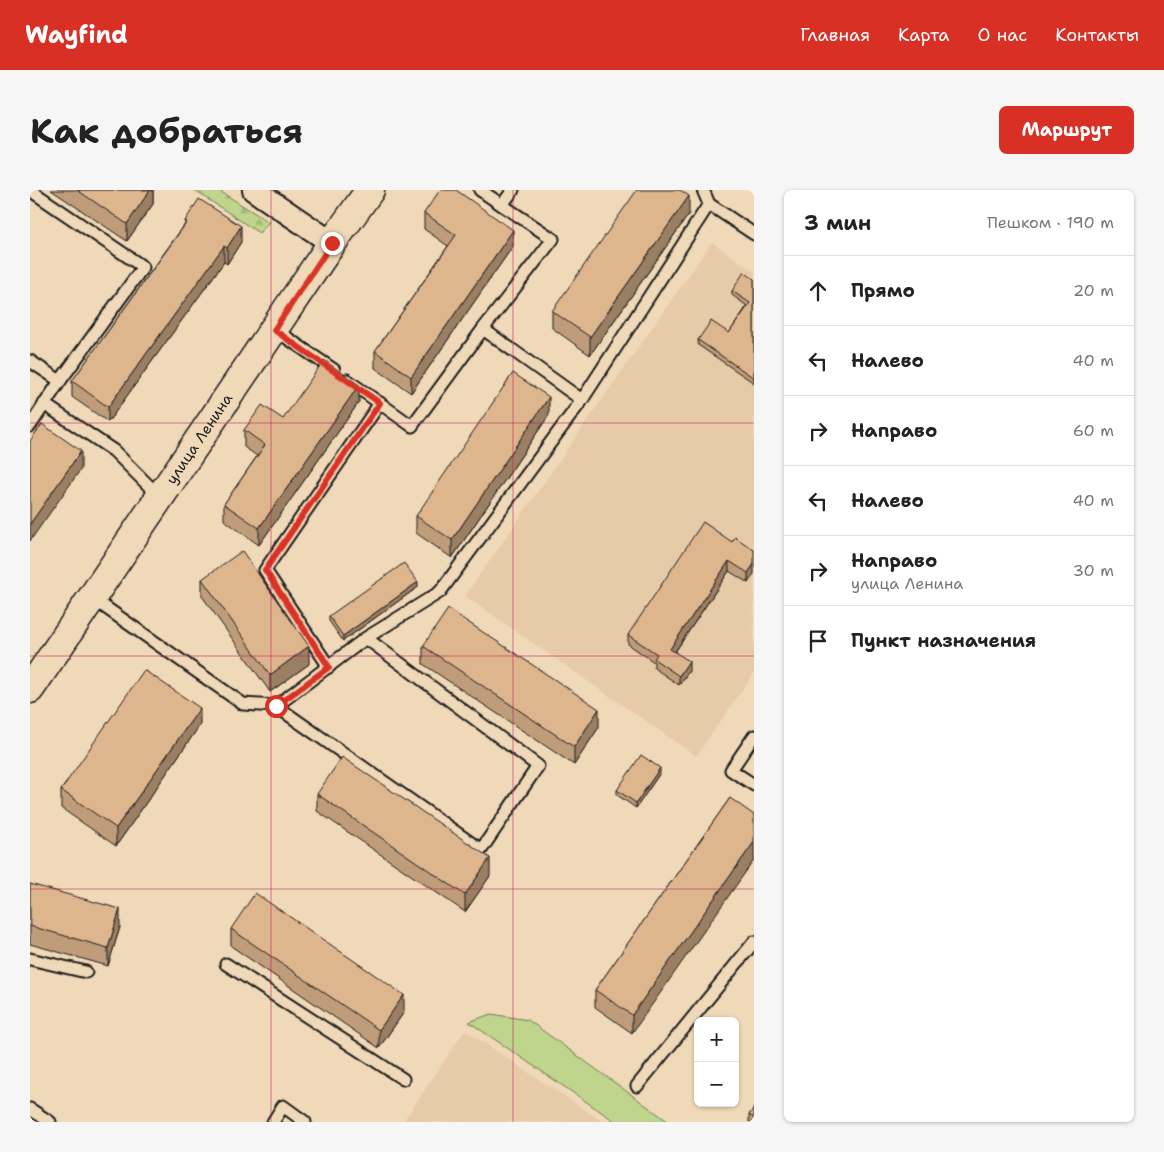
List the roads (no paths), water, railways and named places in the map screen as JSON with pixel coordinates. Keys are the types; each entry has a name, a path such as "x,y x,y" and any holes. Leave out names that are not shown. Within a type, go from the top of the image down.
{"main road":[{"name":"улица Ленина","path":"30,689 332,243 370,190"}],"street":[{"path":"254,190 332,243"}],"lane":[{"path":"30,190 143,267 60,381 30,426"},
{"path":"274,330 412,426 483,329 553,239 480,190"},
{"path":"502,205 513,190"},
{"path":"703,190 709,204 754,234"},
{"path":"276,706 366,638 440,592 582,400 709,204"},
{"path":"483,329 582,400"},
{"path":"30,361 60,381"},
{"path":"329,667 265,570 380,403"},
{"path":"44,404 114,451 160,497"},
{"path":"92,598 243,704 276,706 481,850 538,766 366,638"},
{"path":"754,736 732,770 754,785"},
{"path":"637,1086 754,942"},
{"path":"30,959 86,972"},
{"path":"226,964 402,1079"},
{"path":"273,1122 283,1106 305,1122"},
{"path":"30,1109 50,1122"}]}
